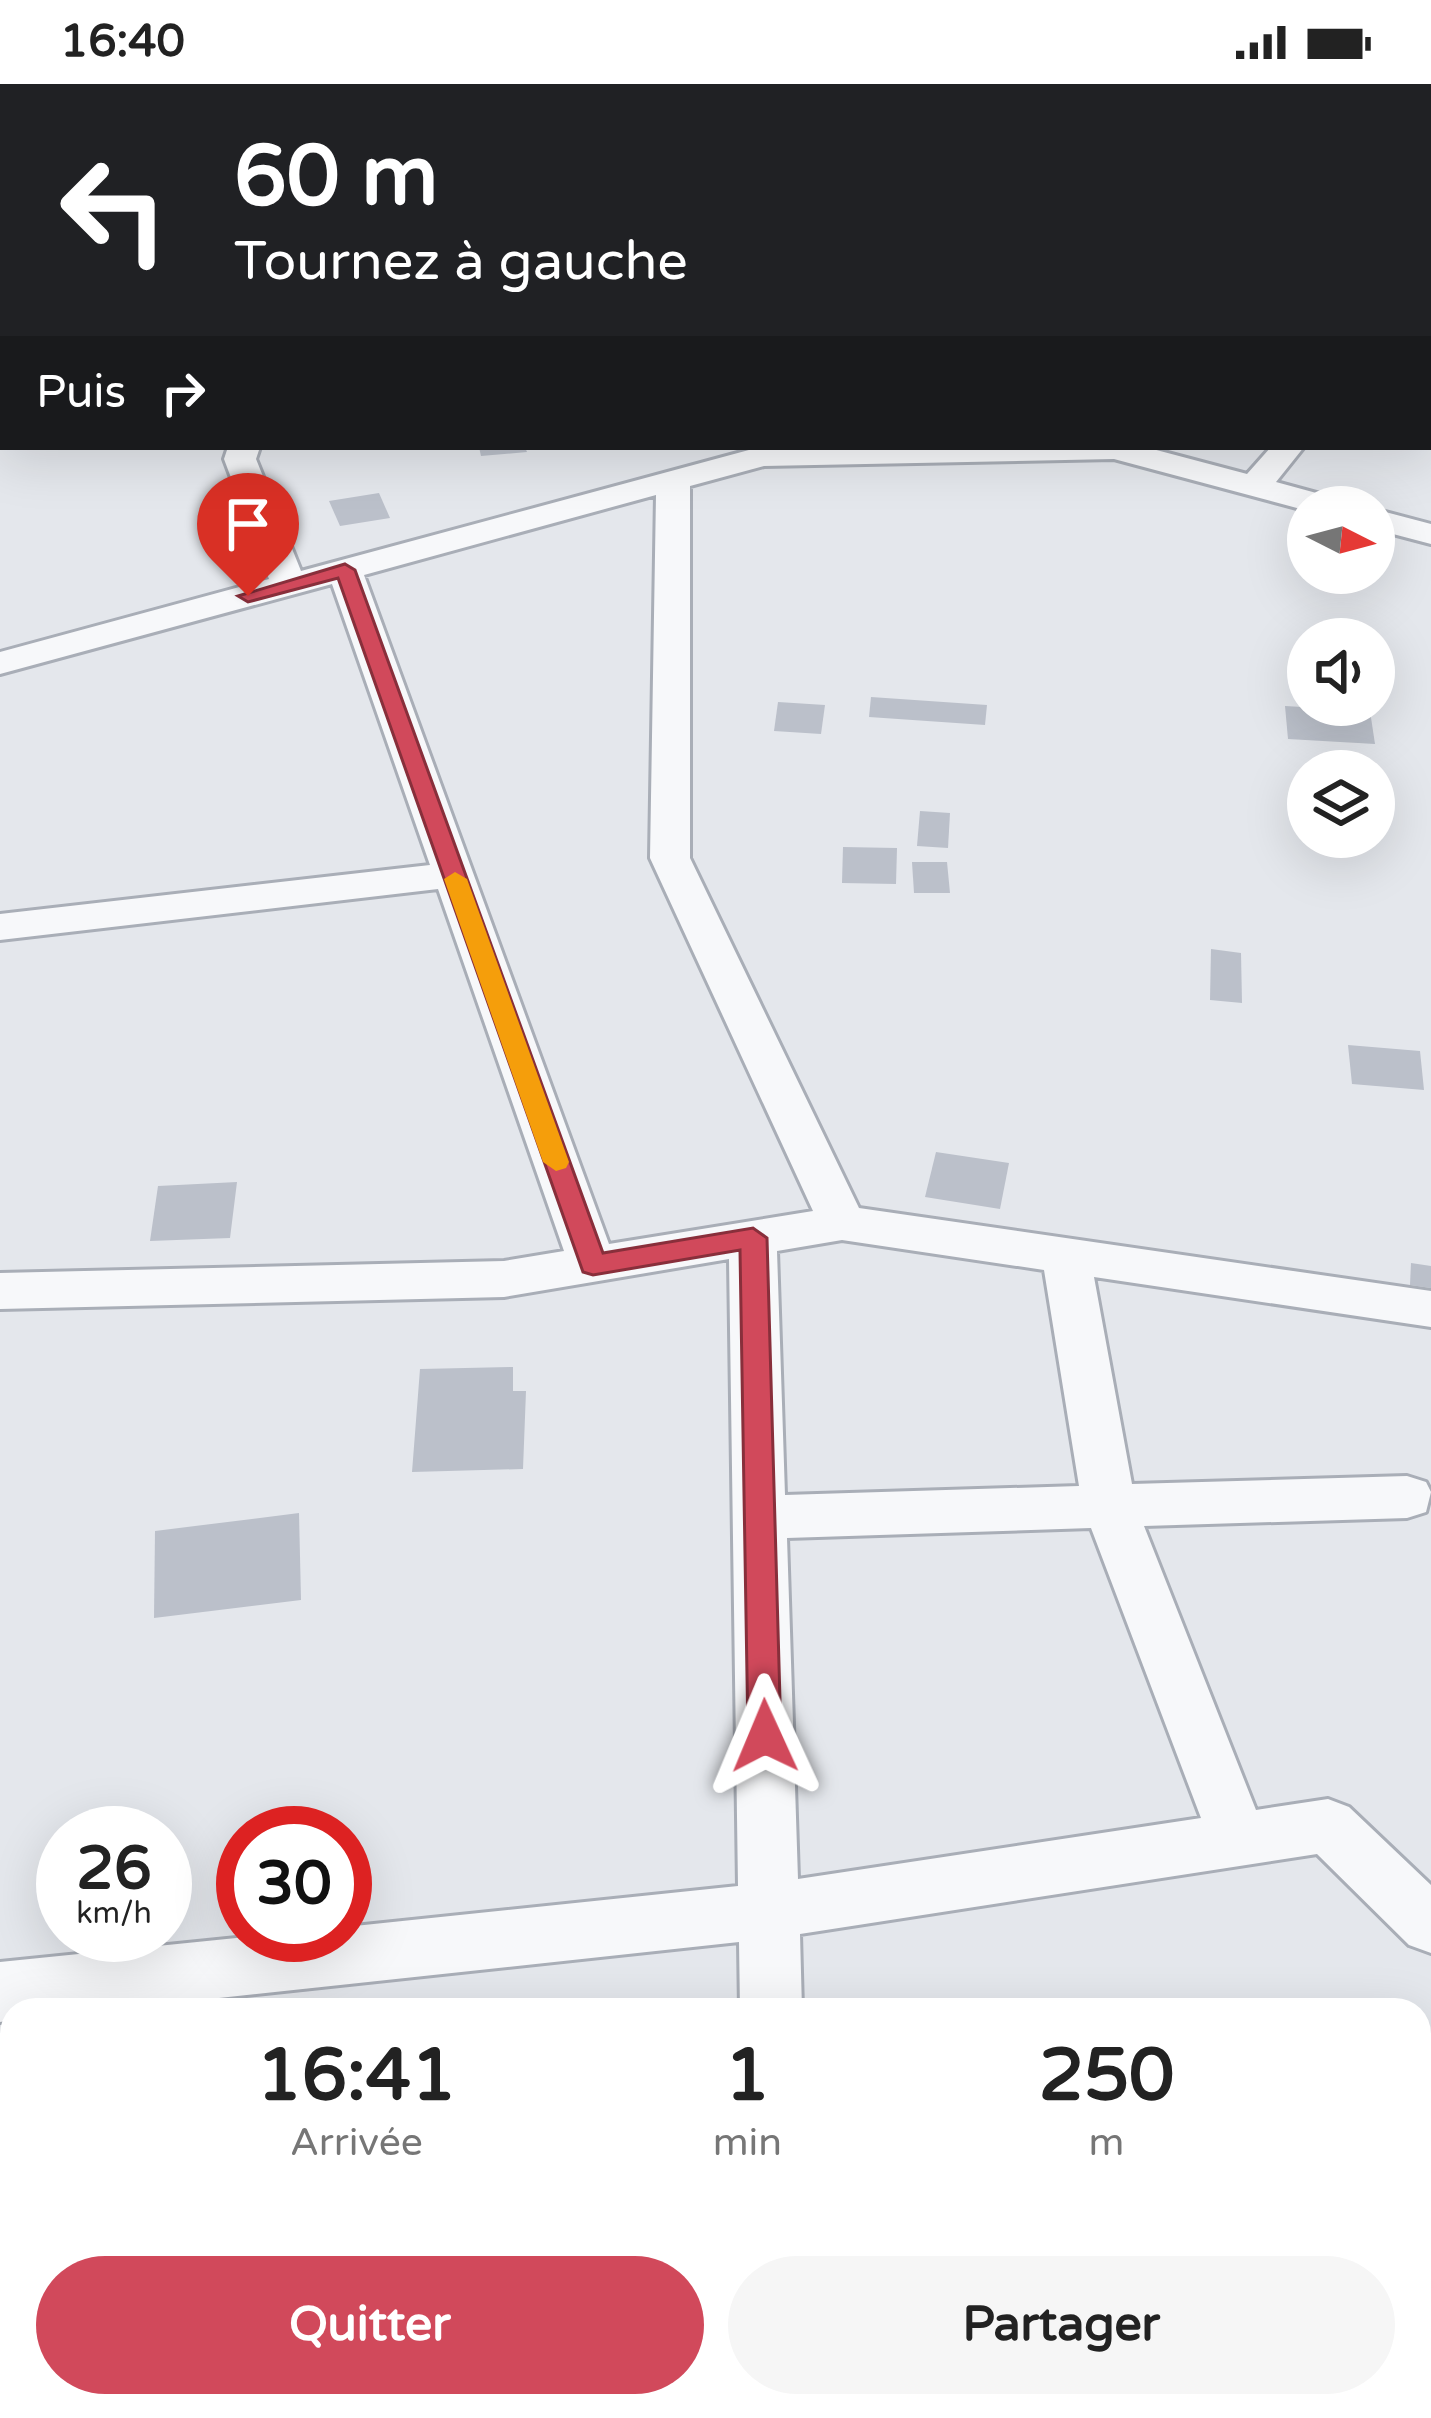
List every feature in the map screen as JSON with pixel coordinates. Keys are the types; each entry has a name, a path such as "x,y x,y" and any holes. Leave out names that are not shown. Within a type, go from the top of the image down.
{"street":[{"path":"243,450 240,459 289,584"},
{"path":"0,663 763,456 1025,450"},
{"path":"1119,450 1287,496"},
{"path":"1254,487 1285,450"},
{"path":"673,481 670,858 842,1222"},
{"path":"1395,525 1431,534"},
{"path":"345,570 593,1265"},
{"path":"0,927 454,875"},
{"path":"0,1291 504,1280 842,1222 1431,1309"},
{"path":"753,1238 771,1998"},
{"path":"1066,1256 1109,1506 1238,1839"},
{"path":"760,1517 1407,1497"},
{"path":"0,1992 769,1910 1328,1826 1431,1925"}],"building":[{"path":"480,450 527,452 481,456"},
{"path":"379,493 390,518 340,526 329,501"},
{"path":"871,697 987,705 985,725 869,717"},
{"path":"778,702 825,705 821,734 774,731"},
{"path":"1285,706 1287,726 1372,726 1375,744 1288,739"},
{"path":"920,811 950,813 948,848 917,846"},
{"path":"843,847 897,848 896,884 842,883"},
{"path":"912,862 947,862 950,893 914,893"},
{"path":"1211,949 1241,953 1242,1003 1210,1000"},
{"path":"1348,1045 1420,1051 1424,1090 1352,1084"},
{"path":"936,1152 1009,1163 1000,1209 925,1197"},
{"path":"237,1182 230,1238 150,1241 158,1186"},
{"path":"1411,1263 1431,1266 1431,1288 1410,1285"},
{"path":"513,1367 513,1391 526,1391 523,1469 412,1472 420,1369"},
{"path":"299,1513 301,1600 154,1618 155,1531"}],"slow traffic":[{"path":"455,879 556,1162"}],"route":[{"path":"248,596 345,570 593,1265 753,1238 765,1736"}]}
